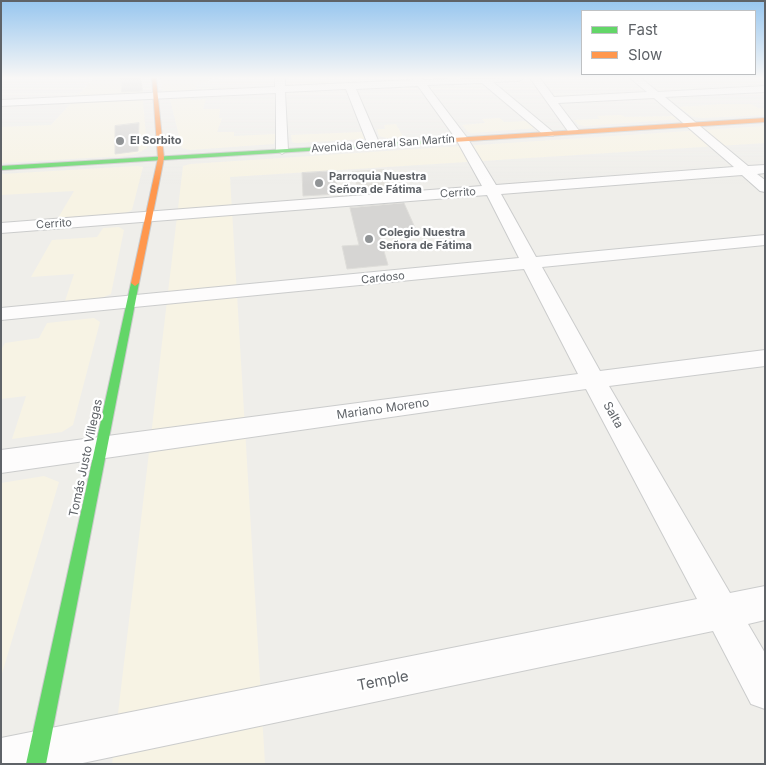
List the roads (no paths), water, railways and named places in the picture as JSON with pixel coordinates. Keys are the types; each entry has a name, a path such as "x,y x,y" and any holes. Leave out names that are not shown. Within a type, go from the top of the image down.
{"main road":[{"name":"Tomás Justo Villegas","path":"37,757 161,158 157,114"},
{"name":"Avenida General San Martín","path":"1,168 765,120"}],"street":[{"path":"281,114 282,150"},
{"path":"361,114 374,145"},
{"name":"Salta","path":"443,114 462,139 492,191 593,380 765,690"},
{"path":"525,114 549,134"},
{"path":"562,114 574,132"},
{"path":"680,114 765,188"},
{"name":"Cerrito","path":"1,228 492,191 765,168"},
{"name":"Cardoso","path":"1,314 765,240"},
{"name":"Mariano Moreno","path":"1,462 765,358"},
{"name":"Temple","path":"1,758 37,757 765,603"}],"place":[{"name":"El Sorbito","path":"120,141"},
{"name":"Parroquia Nuestra Señora de Fátima","path":"319,183"},
{"name":"Colegio Nuestra Señora de Fátima","path":"369,239"}]}
